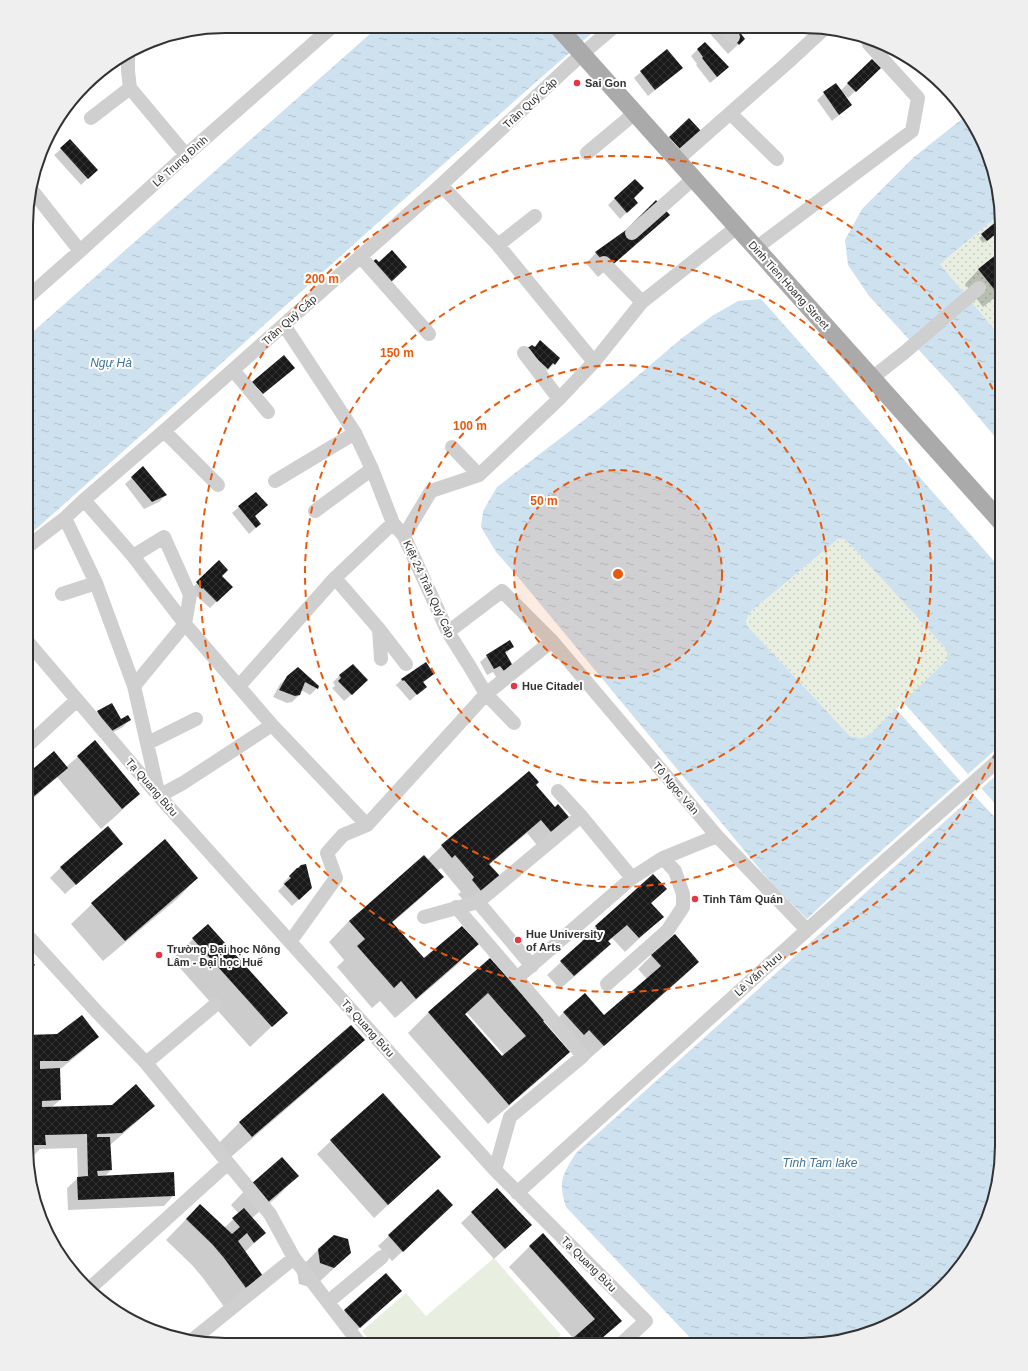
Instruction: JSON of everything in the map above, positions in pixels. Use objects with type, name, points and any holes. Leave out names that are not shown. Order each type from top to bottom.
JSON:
[{"type":"main road","name":"Dinh Tien Hoang Street","points":[[563,33],[995,515]]},
{"type":"street","name":"Lê Trung Đình","points":[[33,293],[325,33]]},
{"type":"street","points":[[579,51],[605,33]]},
{"type":"street","points":[[677,160],[786,64],[818,33]]},
{"type":"street","points":[[756,248],[912,131],[918,98],[871,46]]},
{"type":"street","name":"Trần Quý Cáp","points":[[33,542],[65,518],[441,185],[579,51]]},
{"type":"street","points":[[128,60],[130,88],[186,155]]},
{"type":"street","points":[[91,118],[130,88]]},
{"type":"street","points":[[587,154],[635,113]]},
{"type":"street","points":[[735,118],[777,159]]},
{"type":"street","points":[[632,233],[693,179]]},
{"type":"street","points":[[441,185],[498,245],[594,362]]},
{"type":"street","points":[[36,195],[80,251]]},
{"type":"street","points":[[498,245],[536,216]]},
{"type":"street","points":[[404,536],[431,491],[479,475],[559,399],[594,362],[642,302],[737,227]]},
{"type":"street","points":[[360,256],[429,334]]},
{"type":"street","points":[[604,263],[642,302]]},
{"type":"street","points":[[872,378],[975,292]]},
{"type":"street","name":"Kiệt 24 Trần Quý Cáp","points":[[284,325],[355,433],[372,469],[393,523],[404,536],[448,632],[486,694],[514,723]]},
{"type":"street","points":[[524,353],[559,399]]},
{"type":"street","points":[[233,370],[268,412]]},
{"type":"street","points":[[164,431],[218,485]]},
{"type":"street","points":[[275,481],[355,433]]},
{"type":"street","points":[[452,447],[479,475]]},
{"type":"street","points":[[315,511],[372,469]]},
{"type":"street","points":[[84,500],[133,556],[185,624],[272,725],[367,826]]},
{"type":"street","points":[[65,518],[96,583],[134,686],[160,796],[183,783],[272,725]]},
{"type":"street","points":[[239,686],[335,578],[393,523]]},
{"type":"street","points":[[133,556],[164,537],[190,595],[185,624],[134,686]]},
{"type":"street","points":[[335,578],[379,629],[406,664]]},
{"type":"street","points":[[62,594],[96,583]]},
{"type":"street","name":"Tô Ngọc Vân","points":[[448,632],[502,591],[552,641],[717,836],[807,930]]},
{"type":"street","points":[[379,629],[381,660]]},
{"type":"street","points":[[290,942],[336,878],[327,853],[343,835],[367,826],[486,694],[552,641]]},
{"type":"street","name":"Tạ Quang Bửu","points":[[33,648],[160,796],[495,1170],[646,1321],[628,1338]]},
{"type":"street","points":[[33,740],[77,700]]},
{"type":"street","points":[[148,743],[196,719]]},
{"type":"street","name":"Lê Văn Hưu","points":[[517,1193],[807,930],[995,763]]},
{"type":"street","points":[[558,791],[581,816],[632,878]]},
{"type":"street","points":[[424,917],[478,902],[581,816]]},
{"type":"street","points":[[517,978],[632,878],[663,858],[717,836]]},
{"type":"street","points":[[607,984],[667,931],[683,907],[682,894],[675,871],[663,858]]},
{"type":"street","points":[[478,902],[532,966]]},
{"type":"street","points":[[456,907],[583,1056],[510,1117],[495,1170]]},
{"type":"street","points":[[33,942],[146,1063],[270,1214],[294,1258],[355,1338]]},
{"type":"street","points":[[146,1063],[215,1005]]},
{"type":"street","points":[[93,1285],[228,1163]]},
{"type":"street","points":[[328,1302],[382,1257]]},
{"type":"street","points":[[198,1336],[294,1258]]},
{"type":"shaded area","points":[[995,218],[995,330],[940,264]]},
{"type":"shaded area","points":[[842,538],[848,542],[947,650],[947,661],[870,734],[862,738],[850,736],[748,627],[746,621],[749,613],[838,539]]},
{"type":"shaded area","points":[[494,1258],[561,1335],[557,1338],[368,1338],[362,1331],[406,1293],[426,1316]]},
{"type":"water","name":"Ngự Hà","points":[[371,33],[592,33],[33,532],[33,332]]},
{"type":"water","points":[[963,118],[975,140],[985,164],[991,188],[995,218],[940,264],[995,330],[995,437],[952,386],[869,296],[848,265],[845,240],[862,209],[914,157]]},
{"type":"water","points":[[761,299],[995,562],[995,750],[847,881],[807,919],[773,885],[496,552],[481,527],[483,511],[497,487],[601,407],[682,338],[712,316],[738,301]],"holes":[[[842,538],[848,542],[947,650],[947,660],[870,734],[862,738],[850,736],[748,627],[746,621],[749,613],[838,539]]]},
{"type":"water","name":"Tinh Tam lake","points":[[995,776],[995,1158],[985,1207],[975,1231],[963,1252],[939,1282],[909,1306],[888,1318],[864,1328],[840,1334],[815,1338],[690,1338],[566,1207],[562,1190],[563,1178],[567,1167],[576,1153]]},
{"type":"pier","points":[[903,702],[969,775],[961,782],[896,709]]},
{"type":"pier","points":[[980,787],[995,803],[995,818],[972,793]]},
{"type":"building","points":[[729,33],[740,33],[745,39],[739,45]]},
{"type":"building","points":[[705,42],[729,67],[717,77],[697,49]]},
{"type":"building","points":[[667,49],[683,68],[655,90],[640,71]]},
{"type":"building","points":[[872,59],[881,68],[856,92],[847,83]]},
{"type":"building","points":[[836,83],[852,105],[839,115],[823,92]]},
{"type":"building","points":[[689,118],[701,131],[680,149],[669,137]]},
{"type":"building","points":[[70,139],[98,170],[88,179],[60,148]]},
{"type":"building","points":[[635,179],[644,188],[634,198],[638,203],[627,213],[614,198]]},
{"type":"building","points":[[656,200],[670,215],[609,268],[595,252],[626,230]]},
{"type":"building","points":[[995,223],[995,235],[987,241],[981,234]]},
{"type":"building","points":[[392,250],[407,267],[390,283],[372,262],[376,259],[379,262]]},
{"type":"building","points":[[995,256],[995,290],[978,269]]},
{"type":"building","points":[[540,340],[560,358],[555,365],[553,363],[548,369],[526,349],[532,345],[535,347]]},
{"type":"building","points":[[284,355],[295,368],[263,394],[252,382]]},
{"type":"building","points":[[143,466],[167,495],[152,502],[131,477]]},
{"type":"building","points":[[256,492],[268,505],[255,516],[261,524],[256,528],[238,506]]},
{"type":"building","points":[[219,560],[228,570],[222,576],[233,587],[217,602],[196,582]]},
{"type":"building","points":[[510,640],[514,647],[505,652],[513,666],[504,671],[500,666],[494,669],[486,655]]},
{"type":"building","points":[[426,662],[434,674],[423,682],[427,687],[417,695],[404,680],[403,681],[401,679]]},
{"type":"building","points":[[353,664],[368,680],[352,695],[338,681],[341,678],[339,675]]},
{"type":"building","points":[[298,667],[319,686],[318,689],[305,682],[300,695],[295,696],[279,690],[287,676]]},
{"type":"building","points":[[112,703],[121,719],[128,715],[131,720],[110,732],[97,711]]},
{"type":"building","points":[[95,740],[140,794],[122,809],[77,756]]},
{"type":"building","points":[[54,751],[68,768],[33,797],[33,769]]},
{"type":"building","points":[[529,771],[539,782],[536,785],[555,807],[558,804],[569,817],[551,832],[541,820],[489,864],[500,876],[482,892],[472,880],[474,877],[455,855],[452,858],[441,845]]},
{"type":"building","points":[[108,826],[123,844],[76,885],[60,867]]},
{"type":"building","points":[[165,839],[198,878],[125,941],[91,903]]},
{"type":"building","points":[[424,855],[444,877],[392,922],[424,958],[462,926],[479,944],[416,999],[401,981],[394,988],[357,946],[365,939],[349,921]]},
{"type":"building","points":[[306,864],[312,888],[299,900],[284,884],[291,878],[289,876],[297,868]]},
{"type":"building","points":[[653,874],[667,889],[651,903],[664,917],[639,938],[627,925],[608,941],[611,944],[574,976],[560,961],[597,928],[595,926]]},
{"type":"building","points":[[208,924],[288,1013],[272,1027],[192,938]]},
{"type":"building","points":[[675,934],[699,962],[604,1046],[589,1030],[584,1035],[563,1012],[585,993],[604,1015],[661,966],[651,955]]},
{"type":"building","points":[[490,958],[545,1020],[543,1021],[570,1052],[509,1105],[428,1012]],"holes":[[[488,993],[526,1036],[502,1056],[465,1014]]]},
{"type":"building","points":[[82,1015],[99,1037],[68,1061],[40,1061],[40,1069],[60,1068],[61,1100],[42,1101],[42,1107],[112,1105],[136,1084],[155,1106],[122,1133],[97,1134],[97,1137],[110,1137],[112,1170],[97,1171],[98,1176],[174,1172],[175,1196],[78,1200],[77,1177],[88,1176],[87,1134],[45,1135],[46,1145],[33,1145],[33,1035],[57,1034]]},
{"type":"building","points":[[351,1025],[365,1040],[252,1137],[239,1122]]},
{"type":"building","points":[[383,1093],[441,1157],[388,1205],[330,1140]]},
{"type":"building","points":[[282,1157],[299,1176],[267,1203],[251,1184]]},
{"type":"building","points":[[497,1188],[532,1225],[505,1249],[471,1212]]},
{"type":"building","points":[[438,1189],[453,1205],[403,1252],[388,1235]]},
{"type":"building","points":[[200,1204],[232,1234],[240,1227],[232,1218],[244,1208],[266,1233],[254,1243],[247,1233],[238,1241],[263,1276],[246,1288],[212,1244],[186,1219]]},
{"type":"building","points":[[543,1233],[622,1321],[602,1338],[573,1338],[595,1319],[529,1246]]},
{"type":"building","points":[[334,1235],[348,1239],[351,1253],[334,1268],[320,1263],[318,1249]]},
{"type":"building","points":[[386,1273],[402,1291],[360,1328],[344,1310]]},
{"type":"place","name":"Sai Gon","points":[[577,83]]},
{"type":"place","name":"Hue Citadel","points":[[514,686]]},
{"type":"place","name":"Tinh Tâm Quán","points":[[695,899]]},
{"type":"place","name":"Hue University of Arts","points":[[518,940]]},
{"type":"place","name":"Trường Đại học Nông Lâm - Đại học Huế","points":[[159,955]]}]
